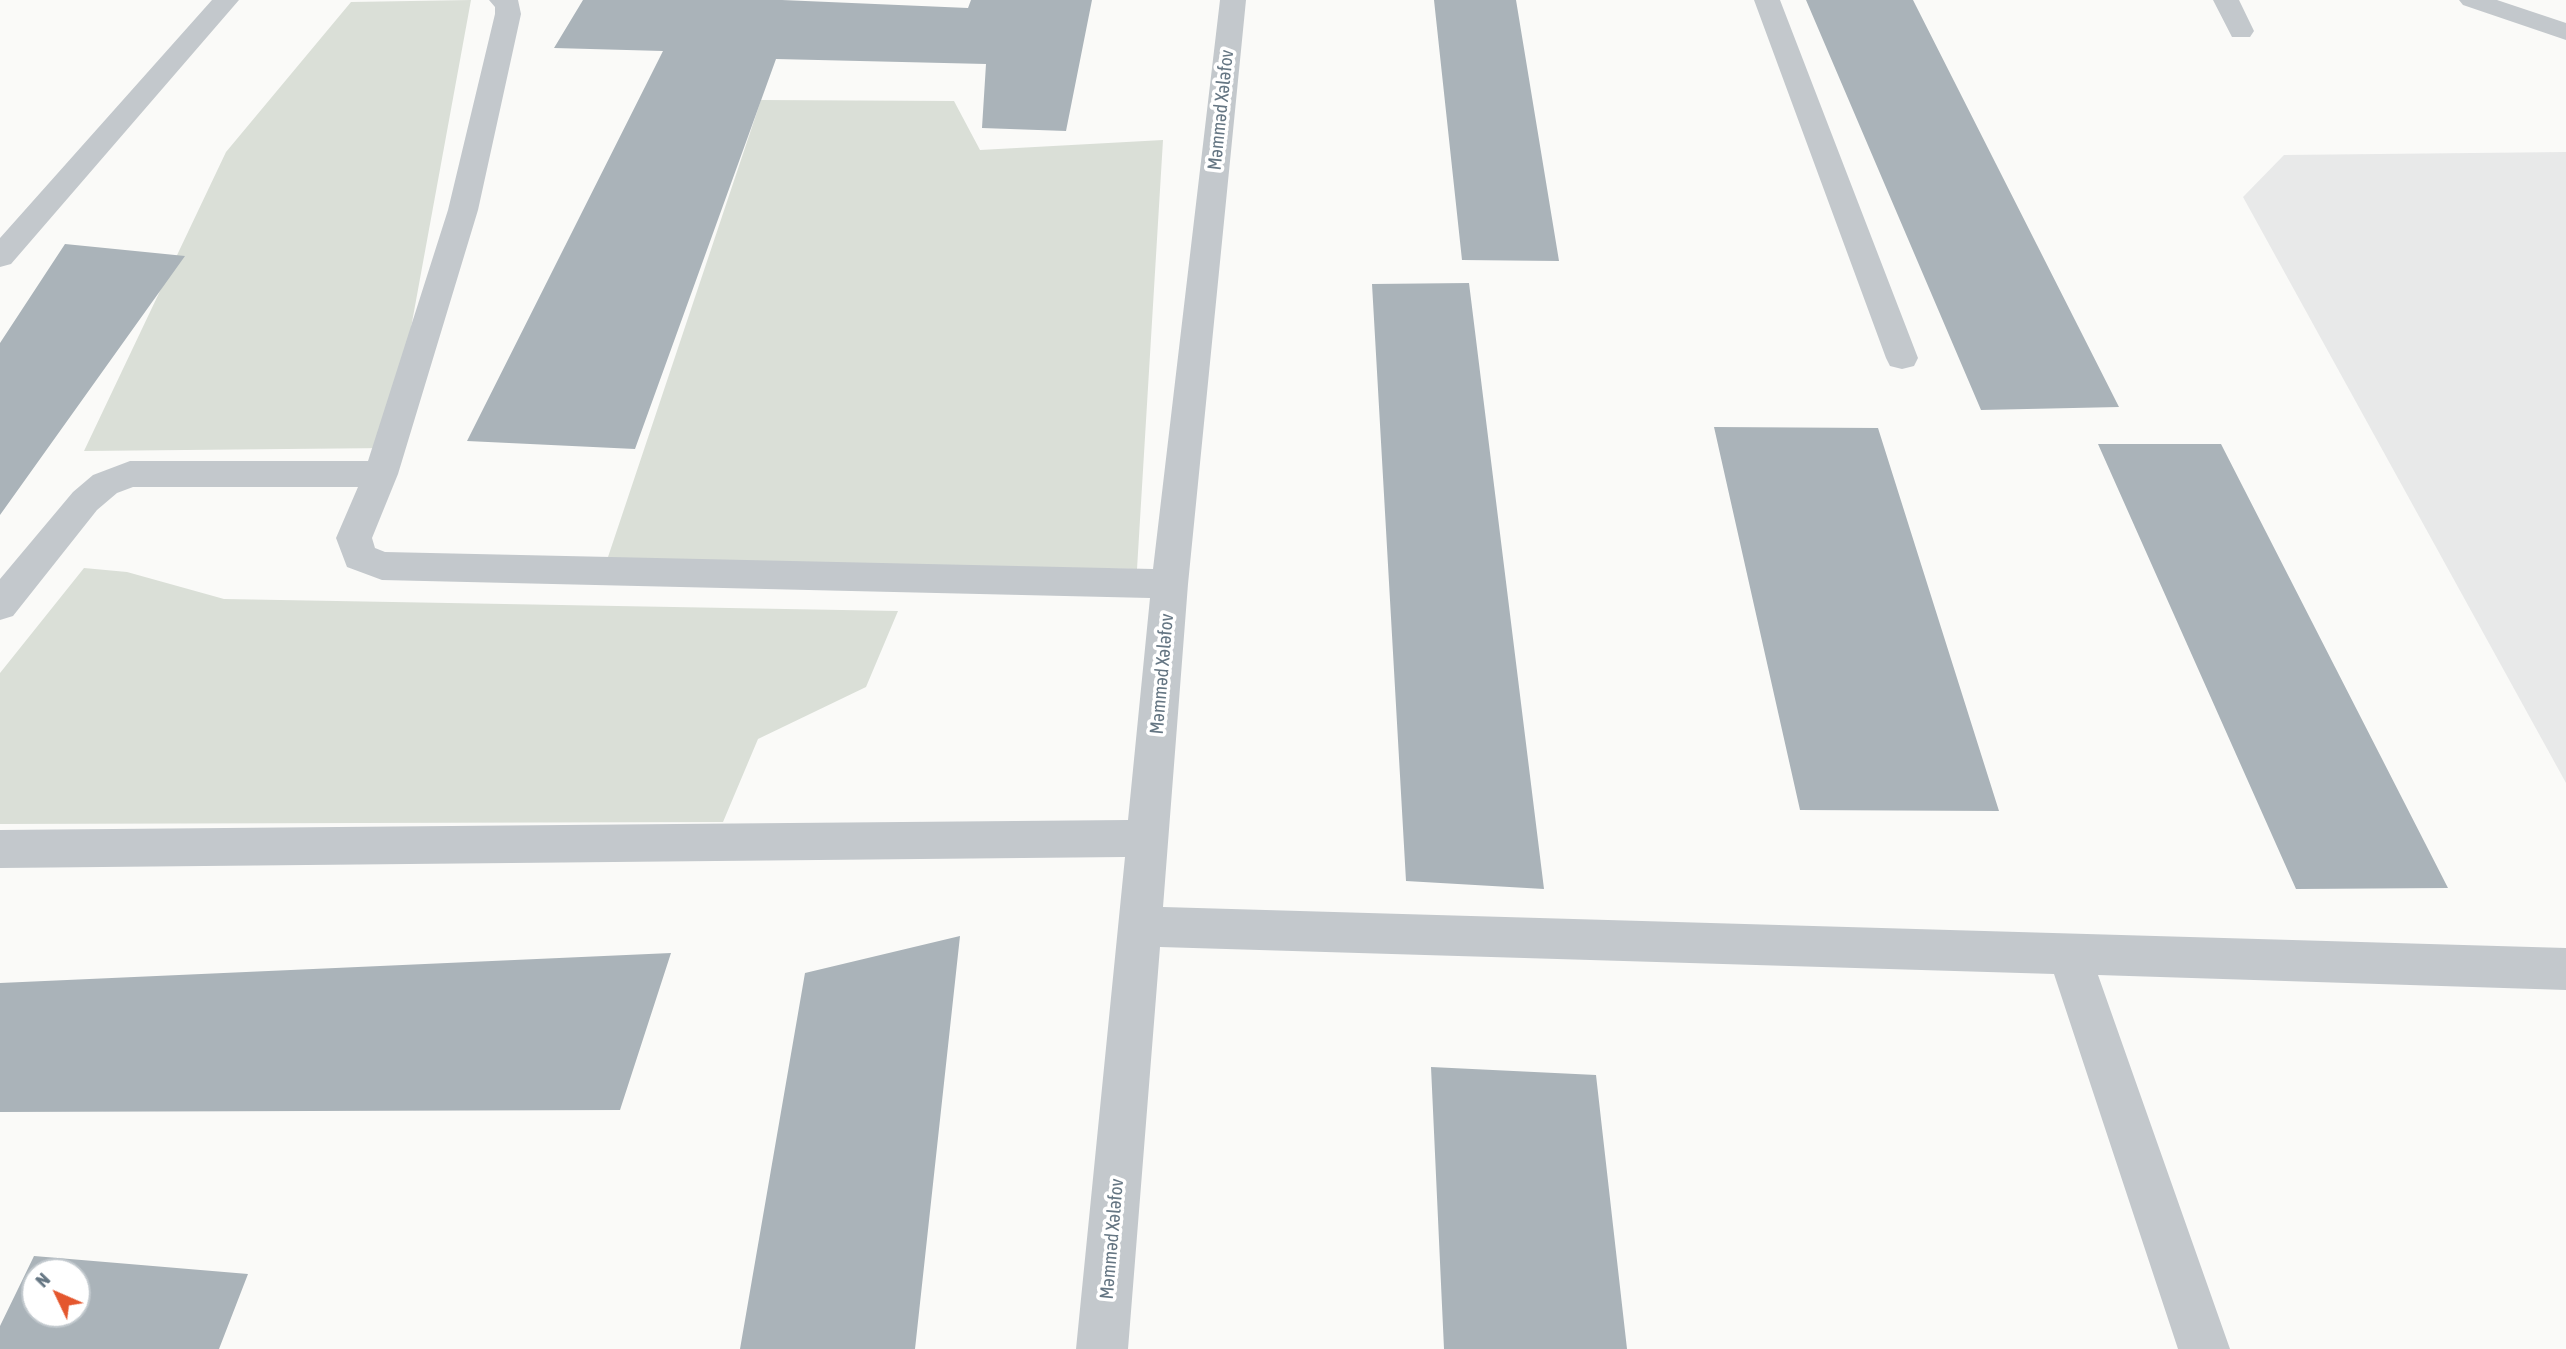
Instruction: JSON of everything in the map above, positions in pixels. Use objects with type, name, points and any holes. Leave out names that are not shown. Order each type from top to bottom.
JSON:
[{"type":"street","points":[[0,257],[226,0]]},
{"type":"street","points":[[502,0],[508,4],[508,13],[463,210],[381,474],[355,538],[360,557],[382,566],[1170,584]]},
{"type":"street","name":"Məmməd Xələfov","points":[[1102,1349],[1170,584],[1233,0]]},
{"type":"street","points":[[1767,0],[1902,358]]},
{"type":"street","points":[[2226,0],[2241,31]]},
{"type":"street","points":[[2472,0],[2566,32]]},
{"type":"street","points":[[0,605],[85,501],[105,484],[130,474],[381,474]]},
{"type":"street","points":[[0,849],[1148,838]]},
{"type":"street","points":[[1139,926],[2566,969]]},
{"type":"street","points":[[2069,955],[2204,1349]]},
{"type":"shaded area","points":[[471,0],[389,448],[84,451],[226,152],[351,2]]},
{"type":"shaded area","points":[[761,100],[954,101],[980,150],[1163,140],[1137,569],[607,560]]},
{"type":"shaded area","points":[[2566,152],[2566,783],[2243,197],[2284,155]]},
{"type":"shaded area","points":[[84,568],[127,572],[224,599],[898,611],[866,687],[758,739],[723,822],[0,824],[0,673]]},
{"type":"building","points":[[583,0],[782,0],[968,8],[971,0],[1092,0],[1066,131],[982,128],[986,64],[776,59],[635,449],[467,441],[663,51],[554,48]]},
{"type":"building","points":[[1434,0],[1516,0],[1559,261],[1462,260]]},
{"type":"building","points":[[1806,0],[1913,0],[2119,407],[1981,410]]},
{"type":"building","points":[[65,244],[185,256],[0,515],[0,343]]},
{"type":"building","points":[[1469,283],[1544,889],[1406,881],[1372,284]]},
{"type":"building","points":[[1714,427],[1878,428],[1999,811],[1800,810]]},
{"type":"building","points":[[2098,444],[2221,444],[2448,888],[2296,889]]},
{"type":"building","points":[[960,936],[915,1349],[740,1349],[805,973]]},
{"type":"building","points":[[671,953],[620,1110],[0,1112],[0,983]]},
{"type":"building","points":[[1431,1067],[1596,1075],[1627,1349],[1444,1349]]},
{"type":"building","points":[[91,1261],[248,1274],[219,1349],[0,1349],[0,1326],[21,1283],[21,1328],[91,1328]]}]
